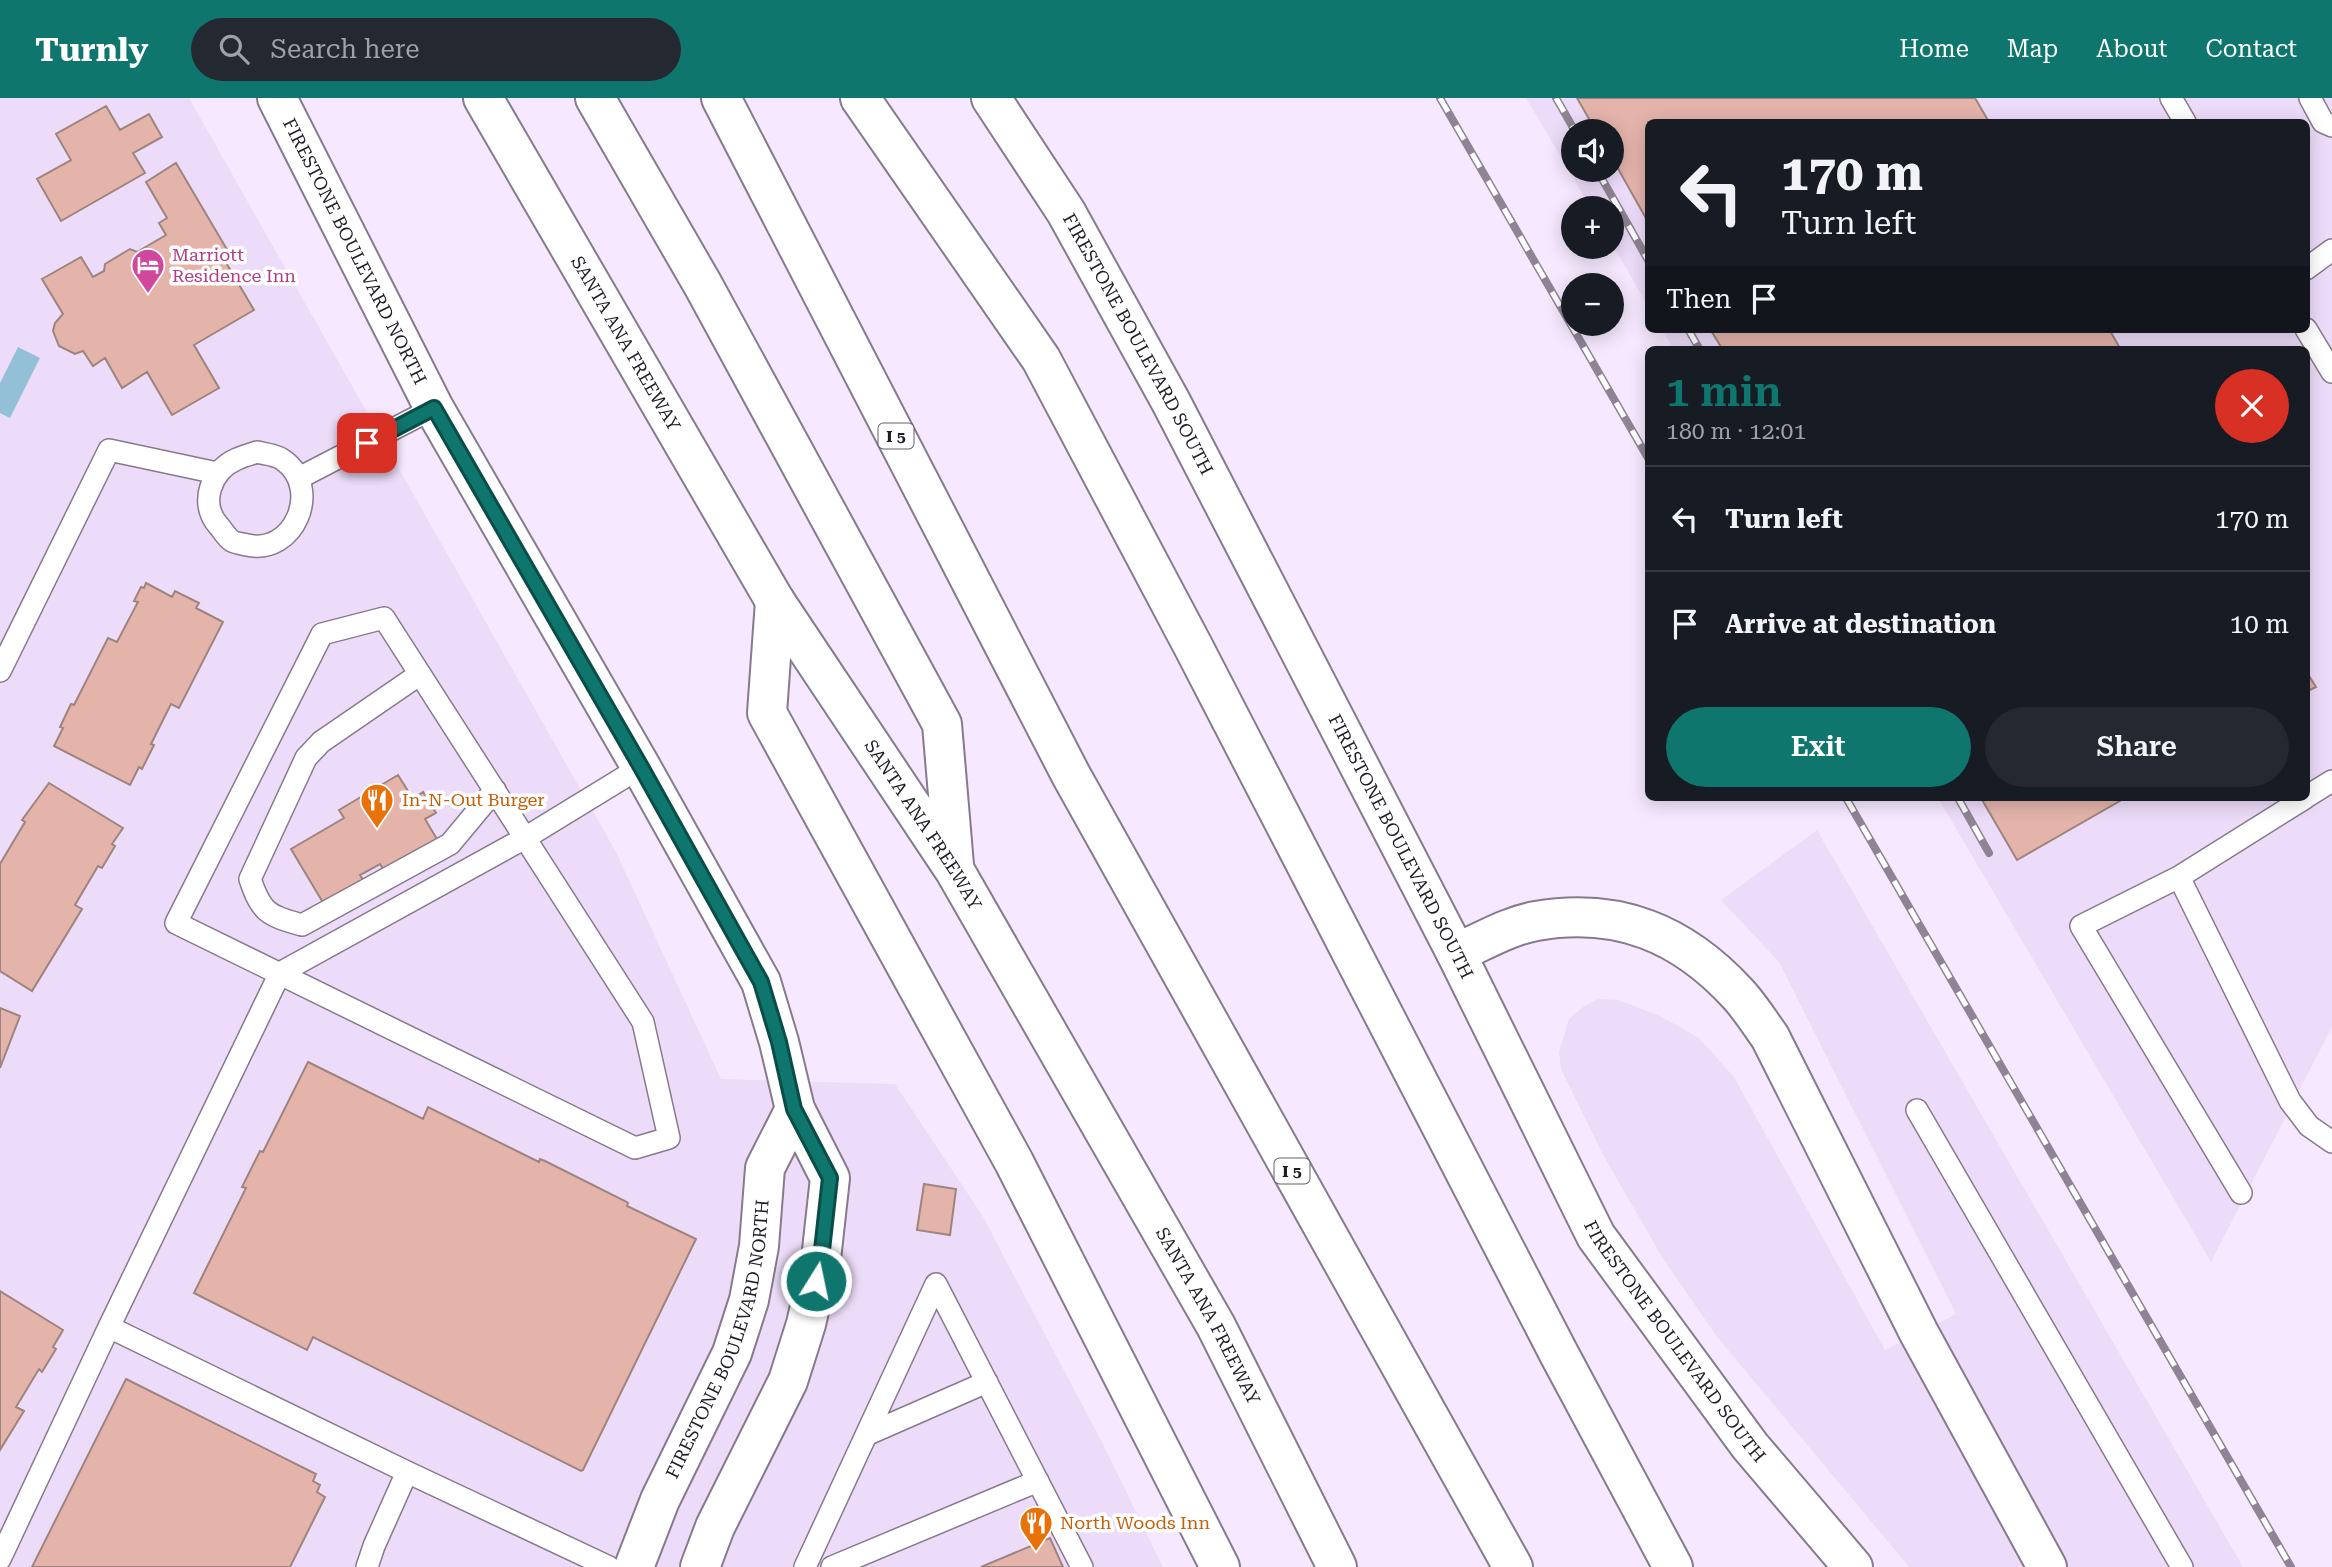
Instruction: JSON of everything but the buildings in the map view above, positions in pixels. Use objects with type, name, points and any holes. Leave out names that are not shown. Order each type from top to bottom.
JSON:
[{"type":"main road","name":"FIRESTONE BOULEVARD NORTH","points":[[277,98],[434,408],[641,767],[761,982],[779,1042],[794,1109],[830,1178],[821,1259],[806,1324],[788,1381],[715,1527],[700,1567]]},
{"type":"main road","name":"SANTA ANA FREEWAY","points":[[483,98],[775,601],[955,871],[1216,1326],[1337,1567]]},
{"type":"main road","points":[[595,98],[716,309],[942,724],[955,871]]},
{"type":"main road","name":"I 5","points":[[722,98],[1071,775],[1513,1567]]},
{"type":"main road","points":[[860,98],[1041,359],[1201,660],[1558,1352],[1673,1567]]},
{"type":"main road","name":"FIRESTONE BOULEVARD SOUTH","points":[[991,98],[1066,212],[1171,401],[1456,953],[1596,1236],[1750,1446],[1853,1567]]},
{"type":"main road","points":[[775,601],[767,713],[1014,1162],[1220,1567]]},
{"type":"main road","points":[[1456,953],[1507,930],[1535,922],[1584,917],[1636,924],[1693,952],[1738,994],[1770,1037],[1919,1333],[2047,1567]]},
{"type":"main road","name":"FIRESTONE BOULEVARD NORTH","points":[[635,1567],[660,1500],[732,1353],[749,1300],[760,1246],[765,1168],[794,1109]]},
{"type":"lane","points":[[2171,98],[2183,119]]},
{"type":"lane","points":[[2310,98],[2323,122],[2332,126]]},
{"type":"lane","points":[[2310,265],[2332,250]]},
{"type":"lane","points":[[2308,333],[2332,372]]},
{"type":"lane","points":[[299,478],[434,408]]},
{"type":"lane","points":[[0,671],[109,450],[217,473]]},
{"type":"lane","points":[[257,452],[282,459],[299,478],[303,499],[300,516],[284,538],[260,548],[232,541],[210,515],[207,496],[217,473],[235,459],[257,452]]},
{"type":"lane","points":[[384,618],[495,790],[643,1022],[669,1138],[635,1148],[176,923],[322,634],[384,618]]},
{"type":"lane","points":[[420,674],[321,742],[306,758],[250,879],[258,903],[273,916],[302,925],[450,844],[495,790]]},
{"type":"lane","points":[[0,1559],[280,974],[525,838],[641,767]]},
{"type":"lane","points":[[2310,795],[2332,781]]},
{"type":"lane","points":[[2241,1193],[2081,926],[2179,877],[2301,801]]},
{"type":"lane","points":[[2179,877],[2290,1101],[2309,1126],[2332,1142]]},
{"type":"lane","points":[[1917,1110],[2182,1567]]},
{"type":"lane","points":[[805,1567],[936,1284],[1083,1567]]},
{"type":"lane","points":[[109,1327],[609,1567]]},
{"type":"lane","points":[[866,1435],[987,1382]]},
{"type":"lane","points":[[367,1567],[407,1472]]},
{"type":"lane","points":[[832,1567],[1038,1480]]},
{"type":"shaded area","points":[[0,98],[189,98],[616,852],[721,1079],[895,1084],[982,1215],[1104,1446],[1163,1567],[0,1567]]},
{"type":"shaded area","points":[[1526,98],[2332,98],[2332,1027],[2211,1262],[1940,801],[2310,801],[2310,346],[1672,346],[1664,333],[2310,333],[2310,119],[1645,119],[1645,301],[1621,259],[1624,259],[1624,196],[1584,196],[1576,182],[1624,182],[1624,119],[1561,119],[1561,157]]},
{"type":"shaded area","points":[[1817,830],[2243,1567],[1909,1567],[1717,1337],[1662,1257],[1602,1153],[1561,1069],[1559,1052],[1569,1019],[1598,999],[1619,1000],[1662,1017],[1699,1038],[1734,1077],[1885,1350],[1956,1314],[1779,962],[1721,900]]},
{"type":"water","points":[[18,347],[40,358],[10,418],[0,413],[0,383]]},
{"type":"railway","points":[[1440,98],[1645,453]]},
{"type":"railway","points":[[1556,98],[1568,119]]},
{"type":"railway","points":[[1604,182],[1645,255]]},
{"type":"railway","points":[[1690,333],[1698,346]]},
{"type":"railway","points":[[1848,801],[2291,1567]]},
{"type":"railway","points":[[1960,801],[1989,853]]},
{"type":"place","name":"Marriott Residence Inn","points":[[148,295]]},
{"type":"place","name":"In-N-Out Burger","points":[[377,830]]},
{"type":"place","name":"North Woods Inn","points":[[1036,1553]]},
{"type":"route","points":[[367,443],[434,408],[641,767],[761,982],[779,1042],[794,1109],[830,1178],[816,1281]]}]
